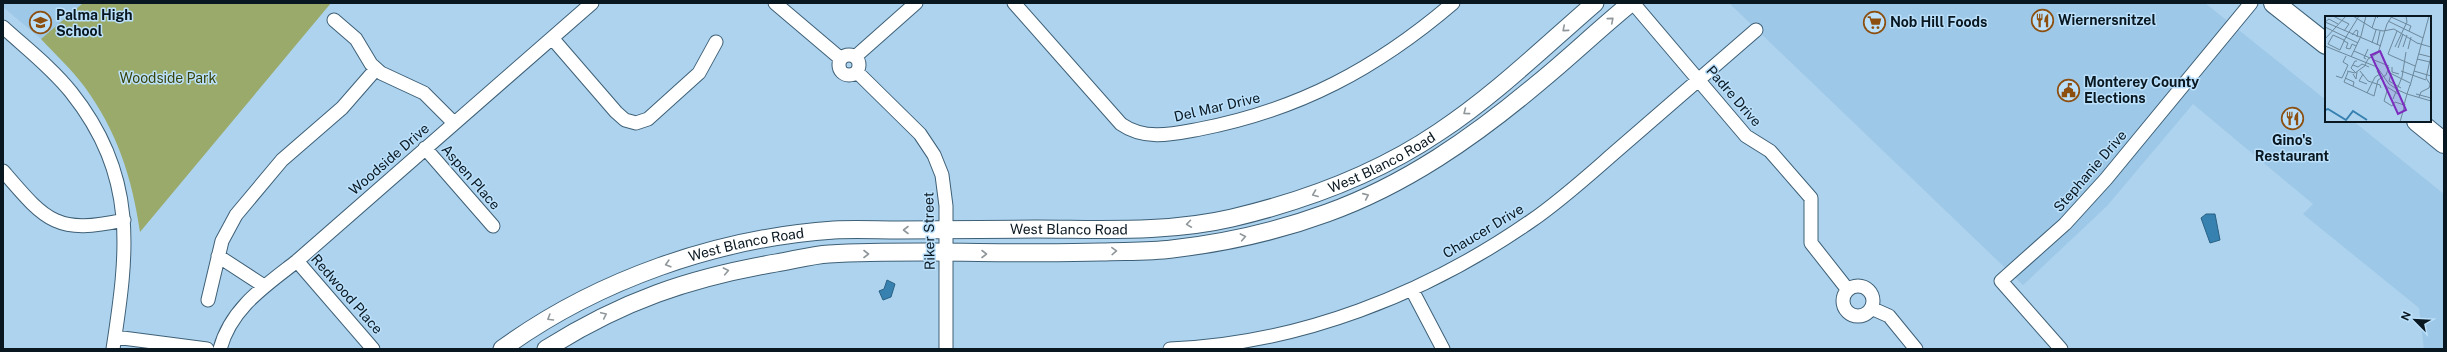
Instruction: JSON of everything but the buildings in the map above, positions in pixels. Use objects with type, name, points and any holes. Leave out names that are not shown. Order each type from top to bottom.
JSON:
[{"type":"highway","points":[[2274,3],[2325,43]]},
{"type":"highway","points":[[2418,122],[2444,143]]},
{"type":"main road","name":"West Blanco Road","points":[[502,349],[573,305],[633,277],[661,266],[756,240],[834,230],[1161,228],[1229,218],[1306,197],[1382,165],[1439,132],[1514,73],[1595,3]]},
{"type":"main road","name":"West Blanco Road","points":[[546,349],[594,320],[631,303],[690,281],[723,272],[827,254],[1052,254],[1170,250],[1248,236],[1327,213],[1388,186],[1430,164],[1462,143],[1540,82],[1632,3]]},
{"type":"street","name":"Woodside Drive","points":[[220,349],[228,325],[237,312],[264,286],[297,261],[592,3]]},
{"type":"street","points":[[775,3],[841,59]]},
{"type":"street","points":[[855,57],[916,3]]},
{"type":"street","name":"Del Mar Drive","points":[[1014,3],[1121,124],[1137,133],[1150,135],[1216,126],[1303,99],[1380,59],[1453,3]]},
{"type":"street","name":"Padre Drive","points":[[1632,3],[1746,136],[1770,151],[1811,198],[1811,243],[1848,290]]},
{"type":"street","name":"Stephanie Drive","points":[[2061,349],[2001,281],[2065,224],[2106,179],[2251,3]]},
{"type":"street","points":[[334,20],[356,39],[376,69],[389,78],[424,93],[454,123]]},
{"type":"street","points":[[3,27],[57,76],[85,111],[99,133],[109,156],[124,220],[124,281],[114,343],[207,349]]},
{"type":"street","name":"Chaucer Drive","points":[[1170,349],[1256,338],[1311,328],[1412,290],[1483,252],[1531,221],[1565,195],[1756,30]]},
{"type":"street","points":[[552,38],[616,112],[626,120],[636,123],[648,119],[699,73],[716,42]]},
{"type":"street","points":[[847,55],[855,57],[860,64],[856,72],[849,76],[843,74],[839,65],[841,59],[847,55]]},
{"type":"street","points":[[208,300],[218,256],[229,225],[282,160],[342,108],[376,69]]},
{"type":"street","name":"Riker Street","points":[[856,72],[920,134],[934,155],[942,174],[945,190],[946,349]]},
{"type":"street","name":"Aspen Place","points":[[425,148],[493,226]]},
{"type":"street","points":[[3,171],[42,214],[63,225],[88,227],[124,220]]},
{"type":"street","points":[[218,256],[264,286]]},
{"type":"street","name":"Redwood Place","points":[[297,261],[373,349]]},
{"type":"street","points":[[1858,286],[1867,289],[1873,298],[1871,308],[1864,315],[1850,314],[1843,302],[1848,290],[1858,286]]},
{"type":"street","points":[[1412,290],[1443,349]]},
{"type":"street","points":[[1871,308],[1889,316],[1916,349]]},
{"type":"shaded area","name":"Palma High School","points":[[3,3],[83,3],[41,39],[3,7]]},
{"type":"shaded area","points":[[1729,3],[2205,3],[2325,99],[2325,122],[2354,122],[2444,194],[2444,349],[2424,349],[2419,308],[2303,214],[2313,204],[2193,104],[2107,206],[2023,285]]},
{"type":"shaded area","points":[[2206,214],[2215,214],[2220,240],[2210,243],[2201,218]]},
{"type":"shaded area","points":[[887,280],[895,284],[891,297],[883,300],[879,291],[884,289]]},
{"type":"green space","name":"Woodside Park","points":[[83,3],[331,3],[140,232],[133,192],[121,155],[106,120],[84,86],[41,39]]},
{"type":"place","name":"Wiernersnitzel","points":[[2042,20]]},
{"type":"place","name":"Nob Hill Foods","points":[[1874,22]]},
{"type":"place","name":"Palma High School","points":[[41,23]]},
{"type":"place","name":"Monterey County Elections","points":[[2069,90]]},
{"type":"place","name":"Gino's Restaurant","points":[[2292,118]]}]
